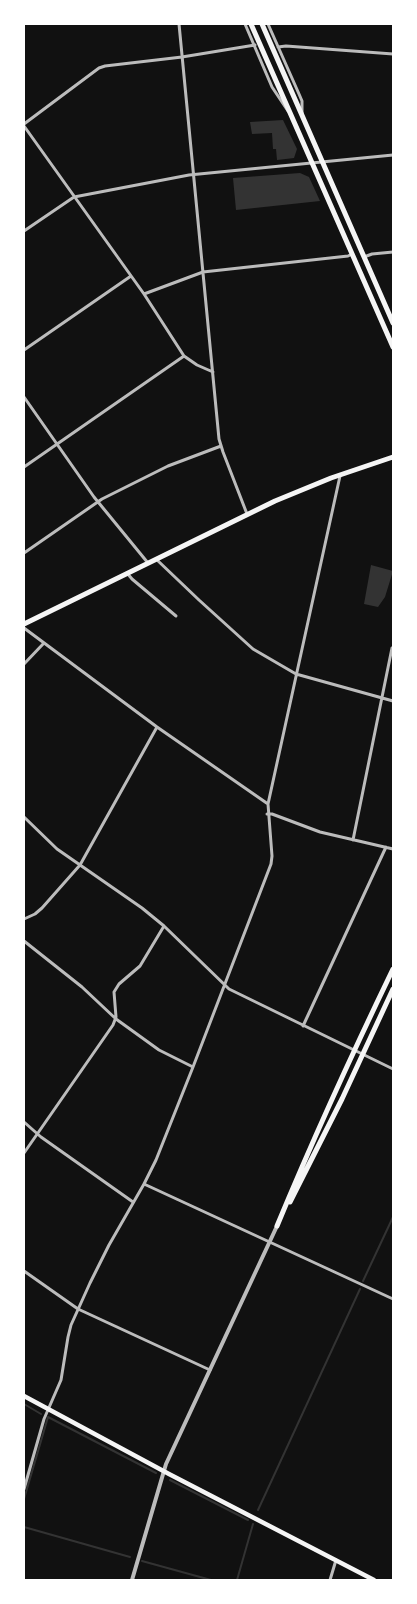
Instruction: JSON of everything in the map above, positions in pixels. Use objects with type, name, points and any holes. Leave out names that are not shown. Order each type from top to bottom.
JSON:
[{"type":"main road","points":[[251,24],[393,347]]},
{"type":"main road","points":[[262,24],[393,323]]},
{"type":"main road","points":[[24,624],[247,514],[291,494],[393,458]]},
{"type":"main road","points":[[277,1226],[305,1159],[354,1050],[393,969]]},
{"type":"main road","points":[[277,1226],[311,1164],[393,990]]},
{"type":"main road","points":[[24,1396],[47,1410],[163,1471],[374,1580]]},
{"type":"street","points":[[179,24],[221,446],[247,514]]},
{"type":"street","points":[[245,24],[276,96],[290,114]]},
{"type":"street","points":[[268,24],[302,101],[302,117]]},
{"type":"street","points":[[213,372],[197,365],[184,356],[144,294],[74,197],[24,124],[99,68],[182,57],[255,45]]},
{"type":"street","points":[[278,47],[286,46],[393,54]]},
{"type":"street","points":[[24,232],[74,197],[194,174],[393,155]]},
{"type":"street","points":[[364,258],[372,254],[393,252]]},
{"type":"street","points":[[144,294],[177,283],[203,272],[348,256],[352,254]]},
{"type":"street","points":[[24,350],[130,276]]},
{"type":"street","points":[[24,467],[184,356]]},
{"type":"street","points":[[24,397],[97,501],[148,563]]},
{"type":"street","points":[[24,553],[97,501],[168,466],[221,446]]},
{"type":"street","points":[[24,1489],[47,1410],[61,1380],[68,1337],[78,1309],[103,1258],[144,1184],[166,1135],[271,864],[272,856],[268,804],[340,476]]},
{"type":"street","points":[[156,559],[253,649],[296,674],[393,701]]},
{"type":"street","points":[[127,573],[132,579],[176,616]]},
{"type":"street","points":[[24,628],[157,727],[268,804]]},
{"type":"street","points":[[24,664],[44,643]]},
{"type":"street","points":[[353,840],[392,648]]},
{"type":"street","points":[[24,919],[42,908],[80,865],[157,727]]},
{"type":"street","points":[[268,814],[272,814],[320,832],[393,849]]},
{"type":"street","points":[[24,817],[57,849],[142,908],[164,926],[225,985],[303,1026],[393,1069]]},
{"type":"street","points":[[303,1026],[386,847]]},
{"type":"street","points":[[24,1153],[116,1019],[114,994],[116,988],[140,966],[164,926]]},
{"type":"street","points":[[24,941],[82,987],[116,1019],[160,1050],[193,1067]]},
{"type":"street","points":[[24,1122],[37,1134],[133,1202]]},
{"type":"street","points":[[144,1184],[393,1299]]},
{"type":"street","points":[[132,1580],[163,1471],[277,1226]]},
{"type":"street","points":[[24,1271],[78,1309],[210,1370]]},
{"type":"street","points":[[330,1580],[336,1560]]},
{"type":"shaded area","points":[[283,120],[297,149],[294,158],[277,160],[276,149],[273,149],[272,133],[252,134],[250,122]]},
{"type":"shaded area","points":[[300,173],[309,177],[320,201],[236,210],[233,178]]},
{"type":"shaded area","points":[[371,565],[393,571],[385,597],[378,607],[364,604]]},
{"type":"waterway","points":[[363,1281],[393,1217]]},
{"type":"waterway","points":[[258,1510],[360,1289]]},
{"type":"waterway","points":[[24,1404],[41,1414]]},
{"type":"waterway","points":[[24,1499],[48,1417],[156,1473]]},
{"type":"waterway","points":[[170,1480],[248,1520]]},
{"type":"waterway","points":[[237,1580],[253,1524]]},
{"type":"waterway","points":[[24,1527],[130,1557]]},
{"type":"waterway","points":[[142,1561],[211,1580]]}]
